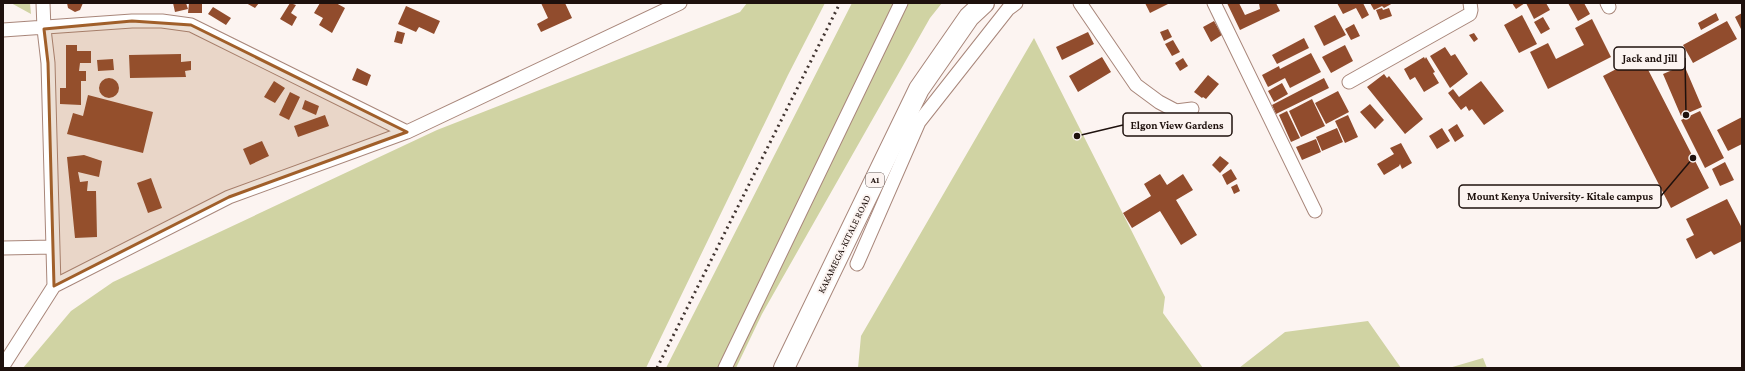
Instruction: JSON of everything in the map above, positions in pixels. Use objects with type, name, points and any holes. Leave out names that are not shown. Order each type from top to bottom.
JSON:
[{"type":"highway","name":"KAKAMEGA-KITALE ROAD","points":[[784,368],[919,89],[969,17],[984,3]]},
{"type":"street","points":[[43,3],[48,62],[54,286]]},
{"type":"street","points":[[658,3],[675,6]]},
{"type":"street","points":[[725,368],[901,3]]},
{"type":"street","points":[[857,264],[919,122],[1008,9],[1016,3]]},
{"type":"street","points":[[1080,3],[1136,85],[1159,102],[1176,111],[1192,109]]},
{"type":"street","points":[[1214,3],[1315,211]]},
{"type":"street","points":[[1349,82],[1470,14],[1470,3]]},
{"type":"street","points":[[3,366],[54,286],[229,197],[407,132],[675,6]]},
{"type":"street","points":[[3,30],[44,29],[132,21],[162,21],[191,25],[407,132]]},
{"type":"street","points":[[3,248],[53,247]]},
{"type":"highlighted area","points":[[132,21],[191,25],[407,132],[229,197],[54,286],[48,63],[44,29]]},
{"type":"green space","points":[[11,3],[30,3],[31,14]]},
{"type":"green space","points":[[747,3],[825,3],[788,75],[646,368],[23,368],[71,311],[113,282],[437,130],[740,12]]},
{"type":"green space","points":[[852,3],[942,3],[930,18],[762,314],[736,368],[666,368]]},
{"type":"green space","points":[[1034,38],[1165,297],[1163,313],[1203,368],[858,368],[861,336]]},
{"type":"green space","points":[[1368,321],[1401,368],[1239,368],[1285,332]]},
{"type":"green space","points":[[1483,358],[1487,368],[1449,368]]},
{"type":"building","points":[[67,3],[83,3],[80,10],[75,12],[68,8]]},
{"type":"building","points":[[173,3],[186,3],[188,9],[175,12]]},
{"type":"building","points":[[189,3],[202,3],[202,13],[188,13]]},
{"type":"building","points":[[246,3],[259,3],[255,8]]},
{"type":"building","points":[[290,3],[296,5],[291,13],[297,17],[292,26],[280,19]]},
{"type":"building","points":[[320,3],[336,3],[345,8],[332,33],[319,25],[323,18],[314,13]]},
{"type":"building","points":[[541,3],[565,3],[572,18],[541,32],[537,24],[548,18]]},
{"type":"building","points":[[1145,3],[1170,3],[1150,13]]},
{"type":"building","points":[[1227,3],[1239,3],[1245,15],[1260,9],[1259,3],[1276,3],[1280,11],[1240,30]]},
{"type":"building","points":[[1337,3],[1363,3],[1369,15],[1362,19],[1356,8],[1343,14]]},
{"type":"building","points":[[1370,3],[1393,3],[1384,8],[1382,6],[1374,10]]},
{"type":"building","points":[[1512,3],[1525,3],[1516,9]]},
{"type":"building","points":[[1526,3],[1546,3],[1550,10],[1534,19]]},
{"type":"building","points":[[1568,3],[1584,3],[1590,14],[1578,21]]},
{"type":"building","points":[[406,6],[440,21],[434,34],[419,27],[416,32],[398,24]]},
{"type":"building","points":[[213,7],[231,18],[226,25],[208,14]]},
{"type":"building","points":[[1382,8],[1383,10],[1389,8],[1392,16],[1380,20],[1376,10]]},
{"type":"building","points":[[1716,13],[1719,20],[1701,30],[1698,23]]},
{"type":"building","points":[[1742,13],[1742,31],[1735,17]]},
{"type":"building","points":[[1335,15],[1346,35],[1324,46],[1314,26]]},
{"type":"building","points":[[1522,15],[1537,44],[1519,53],[1504,25]]},
{"type":"building","points":[[1543,17],[1550,29],[1541,34],[1534,22]]},
{"type":"building","points":[[1592,19],[1611,57],[1548,89],[1530,52],[1548,43],[1556,59],[1584,45],[1575,28]]},
{"type":"building","points":[[1214,21],[1222,35],[1211,42],[1203,27]]},
{"type":"building","points":[[1727,21],[1737,39],[1693,63],[1683,45]]},
{"type":"building","points":[[1354,24],[1360,36],[1351,40],[1345,29]]},
{"type":"building","points":[[1168,29],[1172,37],[1164,41],[1160,32]]},
{"type":"building","points":[[397,31],[405,33],[402,44],[394,42]]},
{"type":"building","points":[[1088,32],[1094,44],[1062,60],[1056,47]]},
{"type":"building","points":[[1474,33],[1478,39],[1474,42],[1469,35]]},
{"type":"building","points":[[1304,38],[1309,48],[1277,64],[1272,55]]},
{"type":"building","points":[[1173,40],[1180,52],[1172,56],[1165,44]]},
{"type":"building","points":[[66,45],[77,45],[77,51],[91,51],[91,63],[80,63],[79,71],[86,71],[86,81],[81,81],[81,105],[60,104],[60,88],[66,88]]},
{"type":"building","points":[[1345,45],[1353,61],[1331,73],[1322,57]]},
{"type":"building","points":[[1445,47],[1451,56],[1455,54],[1468,74],[1450,88],[1430,56]]},
{"type":"building","points":[[1311,53],[1321,72],[1290,88],[1285,78],[1268,87],[1262,75],[1279,66],[1280,69]]},
{"type":"building","points":[[181,54],[181,62],[191,61],[191,70],[185,71],[186,77],[130,78],[129,55]]},
{"type":"building","points":[[1641,56],[1709,188],[1671,208],[1603,76]]},
{"type":"building","points":[[1102,57],[1111,72],[1078,92],[1069,76]]},
{"type":"building","points":[[1424,57],[1425,59],[1426,57],[1435,72],[1433,73],[1439,83],[1424,92],[1415,77],[1410,80],[1404,69]]},
{"type":"building","points":[[1183,58],[1188,66],[1180,71],[1175,63]]},
{"type":"building","points":[[113,59],[114,70],[98,71],[97,60]]},
{"type":"building","points":[[1684,65],[1702,107],[1681,116],[1663,74]]},
{"type":"building","points":[[357,68],[371,75],[367,86],[352,80]]},
{"type":"building","points":[[1384,74],[1387,78],[1389,76],[1423,119],[1405,134],[1367,87]]},
{"type":"building","points":[[1208,75],[1219,84],[1206,99],[1194,92]]},
{"type":"building","points":[[109,78],[116,81],[119,88],[116,95],[109,98],[102,95],[99,88],[102,81]]},
{"type":"building","points":[[1324,78],[1329,88],[1276,114],[1272,105]]},
{"type":"building","points":[[274,81],[285,88],[275,103],[264,97]]},
{"type":"building","points":[[1481,81],[1504,111],[1484,125],[1472,109],[1469,111],[1466,106],[1461,110],[1448,93],[1453,89],[1459,97]]},
{"type":"building","points":[[1282,83],[1288,94],[1274,102],[1268,91]]},
{"type":"building","points":[[1338,91],[1349,112],[1326,124],[1315,103]]},
{"type":"building","points":[[290,92],[300,97],[289,120],[279,115]]},
{"type":"building","points":[[88,95],[153,112],[143,153],[67,134],[73,113],[83,116]]},
{"type":"building","points":[[1312,99],[1325,126],[1301,137],[1289,111]]},
{"type":"building","points":[[305,100],[319,106],[316,115],[302,109]]},
{"type":"building","points":[[1370,104],[1384,120],[1375,129],[1360,112]]},
{"type":"building","points":[[1287,111],[1300,138],[1291,142],[1279,115]]},
{"type":"building","points":[[1700,111],[1724,158],[1705,168],[1681,120]]},
{"type":"building","points":[[325,115],[329,126],[298,137],[294,126]]},
{"type":"building","points":[[1348,115],[1358,137],[1345,143],[1335,121]]},
{"type":"building","points":[[1742,117],[1742,144],[1728,151],[1717,130]]},
{"type":"building","points":[[1457,124],[1464,136],[1455,142],[1448,130]]},
{"type":"building","points":[[1337,128],[1343,142],[1322,151],[1316,137]]},
{"type":"building","points":[[1442,128],[1450,141],[1437,149],[1429,136]]},
{"type":"building","points":[[1316,139],[1321,152],[1302,160],[1296,147]]},
{"type":"building","points":[[262,141],[269,156],[250,165],[243,149]]},
{"type":"building","points":[[1401,143],[1412,163],[1402,169],[1400,164],[1384,175],[1377,164],[1394,154],[1390,148]]},
{"type":"building","points":[[84,155],[102,161],[99,177],[78,172],[80,182],[88,181],[87,191],[96,191],[97,237],[75,238],[67,157]]},
{"type":"building","points":[[1220,156],[1229,163],[1220,173],[1212,165]]},
{"type":"building","points":[[1725,162],[1734,180],[1720,186],[1712,169]]},
{"type":"building","points":[[1231,169],[1237,179],[1227,185],[1222,175]]},
{"type":"building","points":[[1160,174],[1167,185],[1183,174],[1193,190],[1176,200],[1197,235],[1181,245],[1160,211],[1132,228],[1123,213],[1151,196],[1144,184]]},
{"type":"building","points":[[151,178],[162,208],[148,213],[137,183]]},
{"type":"building","points":[[1237,184],[1240,191],[1234,194],[1231,187]]},
{"type":"building","points":[[1727,199],[1742,228],[1742,241],[1714,255],[1711,251],[1696,259],[1686,239],[1694,235],[1686,219]]},
{"type":"railway","points":[[657,368],[840,3]]},
{"type":"place","name":"Jack and Jill","points":[[1686,115]]},
{"type":"place","name":"Elgon View Gardens","points":[[1077,136]]},
{"type":"place","name":"Mount Kenya University- Kitale campus","points":[[1693,158]]}]
